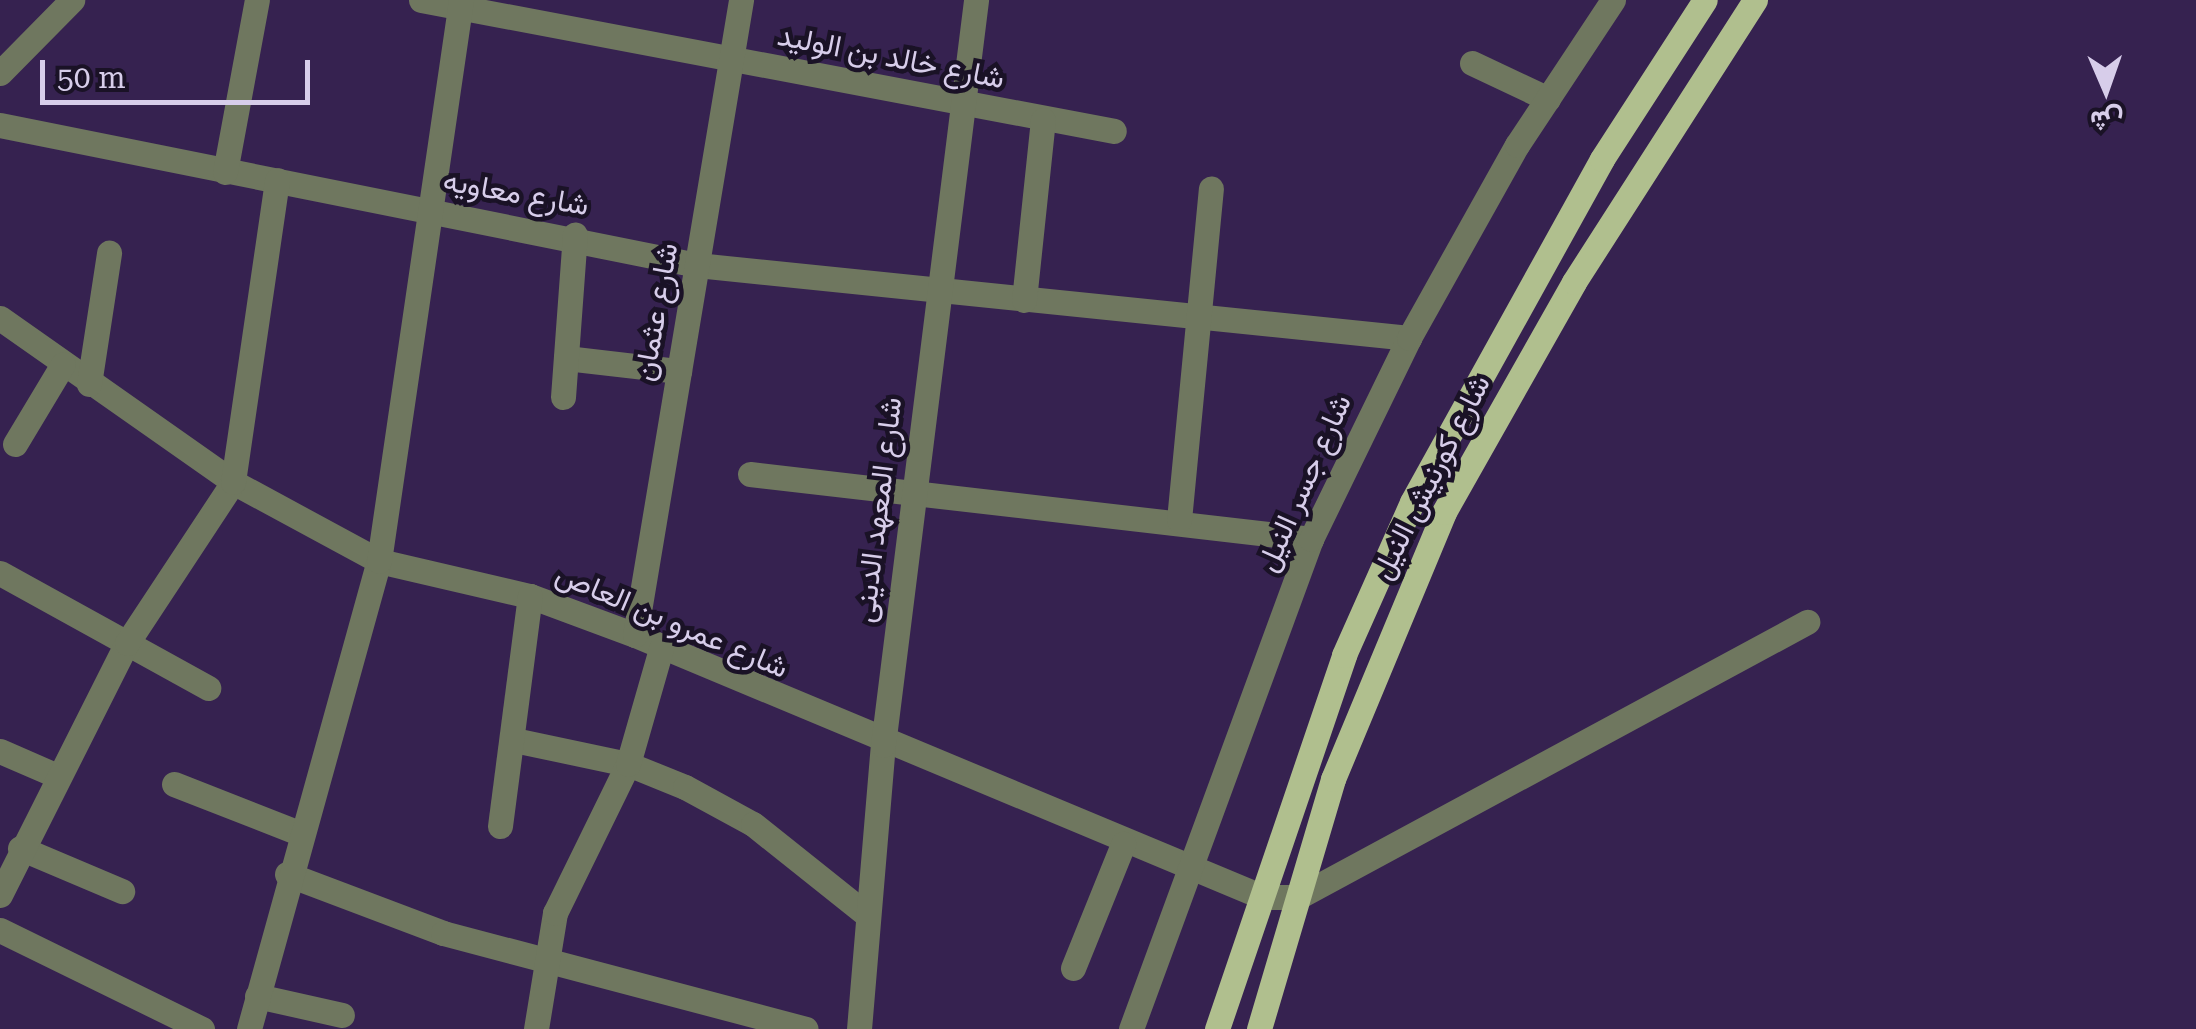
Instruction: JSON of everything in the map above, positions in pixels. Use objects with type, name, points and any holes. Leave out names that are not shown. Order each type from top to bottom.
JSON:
[{"type":"main road","name":"شارع كورنيش النيل","points":[[1217,1029],[1344,654],[1452,420],[1704,0]]},
{"type":"main road","name":"شارع كورنيش النيل","points":[[1259,1029],[1370,678],[1444,512],[1574,282],[1755,0]]},
{"type":"street","points":[[0,73],[72,0]]},
{"type":"street","points":[[226,172],[257,0]]},
{"type":"street","name":"شارع خالد بن الوليد","points":[[420,0],[460,4],[1114,131]]},
{"type":"street","name":"شارع عثمان","points":[[635,634],[741,0]]},
{"type":"street","name":"شارع المعهد الدينى","points":[[859,1029],[882,745],[976,0]]},
{"type":"street","name":"شارع جسر النيل","points":[[1131,1029],[1184,869],[1311,539],[1409,338],[1548,99],[1613,0]]},
{"type":"street","points":[[249,1029],[287,874],[379,560],[460,4]]},
{"type":"street","points":[[1472,64],[1548,99]]},
{"type":"street","points":[[1024,300],[1043,120]]},
{"type":"street","name":"شارع معاويه","points":[[0,125],[431,212],[575,234],[697,265],[939,294],[1409,338]]},
{"type":"street","points":[[1,888],[53,774],[127,643],[233,482],[278,180]]},
{"type":"street","points":[[1179,520],[1205,318],[1211,190]]},
{"type":"street","points":[[563,397],[575,234]]},
{"type":"street","points":[[88,384],[109,253]]},
{"type":"street","name":"شارع عمرو بن العاص","points":[[0,318],[88,384],[233,482],[379,560],[530,596],[635,634],[661,649],[882,745],[1184,869],[1263,897],[1298,897]]},
{"type":"street","points":[[566,358],[679,371]]},
{"type":"street","points":[[14,444],[62,364]]},
{"type":"street","points":[[750,474],[1179,520],[1311,539]]},
{"type":"street","points":[[0,573],[208,688]]},
{"type":"street","points":[[500,826],[530,596]]},
{"type":"street","points":[[1298,897],[1806,622]]},
{"type":"street","points":[[536,1029],[544,962],[556,912],[628,764],[661,649]]},
{"type":"street","points":[[514,740],[628,764],[754,824],[867,916]]},
{"type":"street","points":[[0,751],[53,774]]},
{"type":"street","points":[[174,784],[299,832]]},
{"type":"street","points":[[1073,968],[1124,844]]},
{"type":"street","points":[[20,848],[122,891]]},
{"type":"street","points":[[287,874],[544,962],[806,1029]]},
{"type":"street","points":[[0,930],[202,1029]]},
{"type":"street","points":[[257,996],[342,1015]]}]
